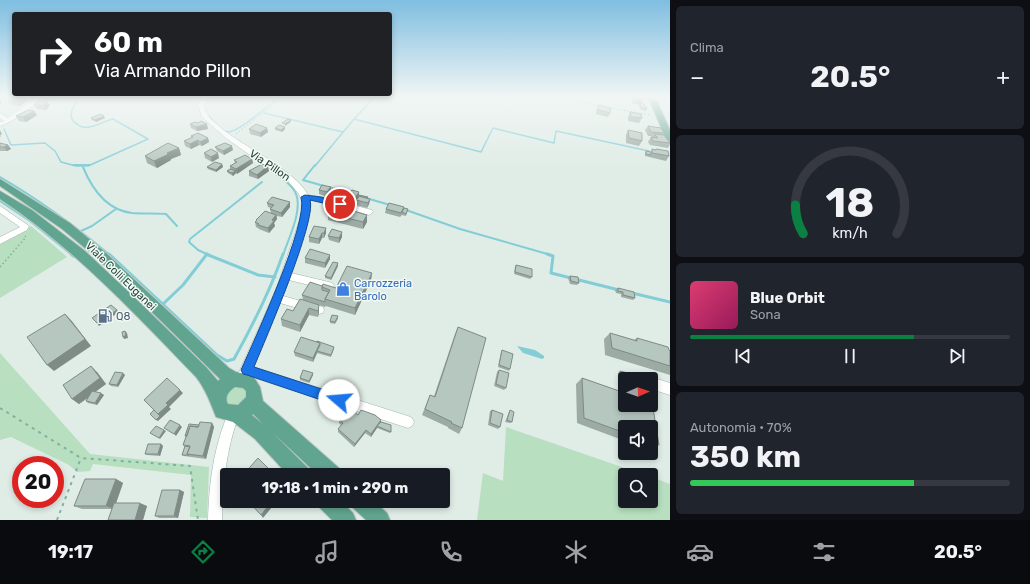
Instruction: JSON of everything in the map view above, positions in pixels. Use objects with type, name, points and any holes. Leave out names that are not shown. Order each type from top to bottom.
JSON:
[{"type":"main road","points":[[662,121],[670,139]]},
{"type":"main road","name":"Viale Colli Euganei","points":[[0,182],[78,235],[101,255],[224,373],[241,376],[247,381],[254,388],[254,399],[257,407],[324,468]]},
{"type":"main road","name":"Viale Colli Euganei","points":[[0,194],[54,232],[90,262],[201,372],[211,384],[212,391],[218,395],[218,401],[222,411],[235,414],[261,433],[294,468]]},
{"type":"main road","points":[[218,395],[224,385],[241,376]]},
{"type":"main road","points":[[235,414],[247,409],[254,399]]},
{"type":"main road","points":[[334,508],[346,520]]},
{"type":"main road","points":[[367,508],[380,520]]},
{"type":"street","points":[[0,124],[7,121]]},
{"type":"street","name":"Via Pillon","points":[[210,121],[229,138],[291,179],[305,197]]},
{"type":"street","points":[[369,212],[321,199],[305,197],[307,203],[305,216],[286,276],[260,340],[241,376],[408,422]]},
{"type":"street","points":[[0,209],[25,226],[0,242]]},
{"type":"street","points":[[286,276],[329,286]]},
{"type":"street","points":[[278,298],[319,310]]},
{"type":"street","points":[[658,385],[670,389]]},
{"type":"street","points":[[215,520],[218,466],[223,439],[235,414]]},
{"type":"path","points":[[229,138],[253,121]]},
{"type":"path","points":[[0,267],[26,237],[19,231]]},
{"type":"path","points":[[0,408],[81,458],[190,466],[198,520]]},
{"type":"path","points":[[57,520],[81,458]]},
{"type":"green space","points":[[31,226],[67,257],[0,298],[0,244]]},
{"type":"green space","points":[[0,353],[90,454],[209,467],[207,518],[190,517],[191,475],[93,464],[90,471],[77,472],[64,463],[64,456],[50,456],[11,437],[0,440]]},
{"type":"green space","points":[[237,385],[247,389],[248,397],[240,407],[228,406],[224,396]]},
{"type":"green space","points":[[506,427],[625,468],[618,468],[618,508],[658,508],[658,480],[670,484],[670,520],[477,520],[483,473],[503,481]]},
{"type":"water","points":[[517,346],[535,350],[544,356],[544,358],[542,359],[523,353]]},
{"type":"building","points":[[202,121],[207,124],[196,127],[190,124],[195,122],[198,123]]},
{"type":"building","points":[[285,121],[289,121],[285,124],[282,123]]},
{"type":"building","points":[[256,124],[267,128],[260,133],[249,129]]},
{"type":"building","points":[[279,125],[285,127],[281,130],[275,128]]},
{"type":"building","points":[[648,126],[661,128],[664,133],[651,132]]},
{"type":"building","points":[[628,130],[642,133],[642,141],[629,138]]},
{"type":"building","points":[[198,133],[208,138],[200,142],[198,140],[190,144],[184,141],[193,137],[191,136]]},
{"type":"building","points":[[654,134],[664,135],[670,143],[653,141],[651,137],[658,138]]},
{"type":"building","points":[[0,143],[8,145],[0,147]]},
{"type":"building","points":[[168,143],[179,148],[154,161],[145,156]]},
{"type":"building","points":[[225,143],[232,146],[223,151],[215,147]]},
{"type":"building","points":[[211,149],[218,153],[211,157],[204,153]]},
{"type":"building","points":[[652,149],[668,151],[669,156],[652,153]]},
{"type":"building","points":[[646,151],[651,152],[651,155],[646,154]]},
{"type":"building","points":[[245,155],[252,159],[236,169],[230,166],[237,162],[234,160]]},
{"type":"building","points":[[215,162],[222,164],[216,170],[207,167]]},
{"type":"building","points":[[262,164],[268,166],[257,175],[249,171]]},
{"type":"building","points":[[230,169],[236,171],[232,173],[227,171]]},
{"type":"building","points":[[322,185],[331,187],[327,192],[319,190]]},
{"type":"building","points":[[352,190],[359,192],[355,198],[347,196]]},
{"type":"building","points":[[359,195],[368,197],[359,196],[358,198],[357,197]]},
{"type":"building","points":[[359,196],[370,199],[368,203],[356,200]]},
{"type":"building","points":[[272,197],[290,202],[281,213],[270,209],[274,205],[267,203]]},
{"type":"building","points":[[340,202],[353,205],[350,210],[367,215],[363,222],[328,213],[333,206],[336,207]]},
{"type":"building","points":[[389,203],[404,207],[401,213],[386,209]]},
{"type":"building","points":[[404,208],[408,209],[406,214],[402,212]]},
{"type":"building","points":[[265,211],[276,215],[272,220],[274,221],[268,228],[258,225],[259,224],[255,222]]},
{"type":"building","points":[[314,226],[326,228],[319,239],[309,237]]},
{"type":"building","points":[[332,229],[342,232],[339,238],[328,236]]},
{"type":"building","points":[[310,249],[330,255],[325,263],[305,258]]},
{"type":"building","points":[[333,262],[338,263],[331,278],[325,276]]},
{"type":"building","points":[[516,265],[532,269],[532,277],[515,272]]},
{"type":"building","points":[[347,266],[372,273],[355,308],[325,299],[330,290],[322,287],[323,284],[336,288]]},
{"type":"building","points":[[570,276],[578,277],[579,283],[571,281]]},
{"type":"building","points":[[310,282],[322,286],[322,290],[329,292],[325,302],[302,295]]},
{"type":"building","points":[[618,288],[634,292],[635,298],[623,295],[623,292],[618,291]]},
{"type":"building","points":[[300,299],[319,305],[318,311],[309,308],[300,325],[281,319],[287,309],[293,311]]},
{"type":"building","points":[[111,305],[117,310],[97,323],[92,318]]},
{"type":"building","points":[[65,314],[85,339],[47,365],[27,337]]},
{"type":"building","points":[[332,315],[338,316],[335,322],[330,321]]},
{"type":"building","points":[[458,327],[486,338],[462,428],[425,409],[430,395],[435,397]]},
{"type":"building","points":[[125,331],[126,335],[123,337],[122,332]]},
{"type":"building","points":[[610,333],[637,341],[637,338],[668,347],[670,351],[670,366],[612,348]]},
{"type":"building","points":[[301,337],[320,343],[313,358],[294,352]]},
{"type":"building","points":[[317,341],[334,347],[331,355],[317,351],[320,343]]},
{"type":"building","points":[[502,350],[513,354],[510,369],[499,365]]},
{"type":"building","points":[[91,366],[100,378],[72,399],[63,385]]},
{"type":"building","points":[[303,370],[313,373],[309,381],[300,378]]},
{"type":"building","points":[[499,370],[509,373],[506,388],[496,384]]},
{"type":"building","points":[[115,372],[123,373],[117,385],[109,384]]},
{"type":"building","points":[[167,378],[180,390],[166,403],[168,405],[158,414],[144,400]]},
{"type":"building","points":[[582,378],[618,391],[618,412],[654,412],[655,420],[618,420],[618,430],[584,418]]},
{"type":"building","points":[[92,391],[101,393],[95,403],[86,401]]},
{"type":"building","points":[[341,407],[346,411],[340,417],[336,413]]},
{"type":"building","points":[[348,407],[358,415],[361,410],[375,415],[381,420],[371,434],[366,430],[355,444],[338,429],[343,423],[339,419]]},
{"type":"building","points":[[154,410],[160,416],[156,420],[150,414]]},
{"type":"building","points":[[492,410],[503,414],[500,427],[490,423]]},
{"type":"building","points":[[510,410],[514,412],[512,422],[507,420]]},
{"type":"building","points":[[170,420],[180,425],[174,434],[164,428]]},
{"type":"building","points":[[200,422],[212,423],[203,456],[187,454],[190,446],[183,445],[190,426],[198,427]]},
{"type":"building","points":[[381,422],[391,425],[391,432],[377,426]]},
{"type":"building","points":[[189,424],[199,425],[198,427],[190,426],[187,436],[185,436]]},
{"type":"building","points":[[156,426],[164,430],[159,438],[150,433]]},
{"type":"building","points":[[148,444],[161,444],[158,454],[145,454]]},
{"type":"building","points":[[185,446],[190,447],[187,454],[189,455],[182,455]]},
{"type":"building","points":[[258,458],[268,468],[249,468]]},
{"type":"building","points":[[85,479],[116,479],[106,506],[74,506]]},
{"type":"building","points":[[162,490],[180,490],[174,516],[155,516]]},
{"type":"building","points":[[114,503],[140,503],[135,520],[108,520]]},
{"type":"building","points":[[254,508],[266,508],[261,515]]},
{"type":"waterway","points":[[73,121],[79,126],[85,127],[106,121]]},
{"type":"waterway","points":[[4,129],[11,145],[45,143],[55,151],[61,162],[76,166],[88,166],[148,139],[117,121]]},
{"type":"waterway","points":[[213,121],[222,130],[228,132],[239,128],[248,121]]},
{"type":"waterway","points":[[298,121],[343,132]]},
{"type":"waterway","points":[[315,166],[352,121]]},
{"type":"waterway","points":[[363,121],[481,152],[493,128],[554,143],[556,131],[649,151]]},
{"type":"waterway","points":[[73,165],[90,165]]},
{"type":"waterway","points":[[315,165],[303,180],[324,186]]},
{"type":"waterway","points":[[83,167],[91,183],[107,203],[115,208],[132,213],[166,214],[177,226]]},
{"type":"waterway","points":[[271,171],[292,187],[298,201],[294,225],[283,255]]},
{"type":"waterway","points":[[0,177],[57,214],[110,255]]},
{"type":"waterway","points":[[207,254],[198,250],[189,242],[190,239],[262,182]]},
{"type":"waterway","points":[[329,187],[351,194]]},
{"type":"waterway","points":[[366,198],[390,205]]},
{"type":"waterway","points":[[0,201],[30,221],[72,255]]},
{"type":"waterway","points":[[81,231],[92,226],[116,209]]},
{"type":"waterway","points":[[406,210],[460,229],[551,255]]},
{"type":"waterway","points":[[109,254],[217,355],[227,361],[234,359],[261,308],[274,277]]},
{"type":"waterway","points":[[163,304],[183,285],[207,254]]},
{"type":"waterway","points":[[207,254],[258,275],[274,277]]},
{"type":"waterway","points":[[274,277],[283,254]]},
{"type":"waterway","points":[[547,254],[553,256],[551,273],[619,290]]},
{"type":"waterway","points":[[632,293],[670,302]]},
{"type":"place","name":"Carrozzeria Barolo","points":[[343,289]]},
{"type":"place","name":"Q8","points":[[105,316]]},
{"type":"route","points":[[339,400],[247,370],[278,298],[289,268],[307,209],[305,197],[340,204]]}]
